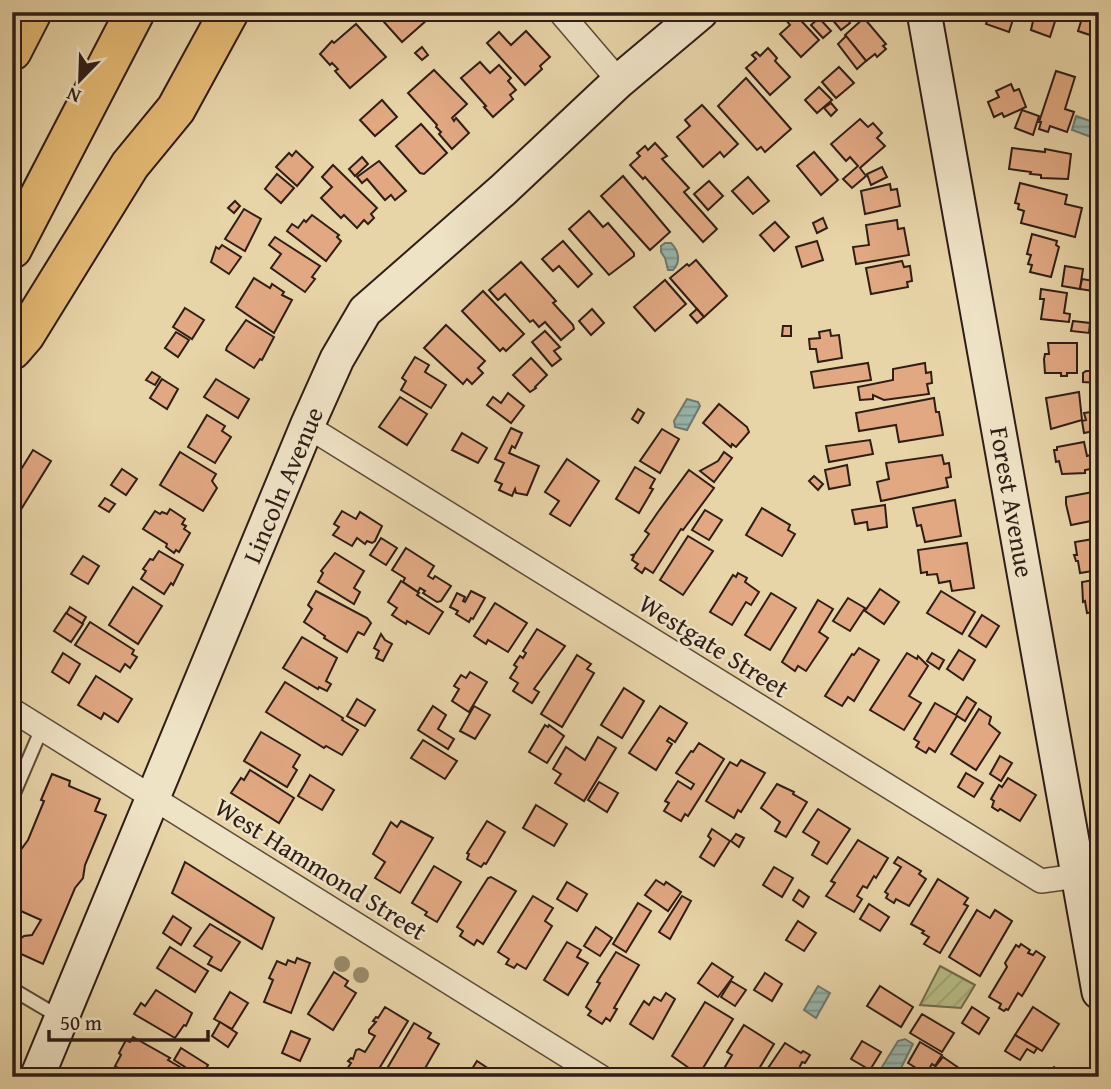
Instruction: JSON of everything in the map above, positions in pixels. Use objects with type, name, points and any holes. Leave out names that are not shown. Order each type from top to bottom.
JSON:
[{"type":"highway","points":[[12,51],[32,12]]},
{"type":"highway","points":[[12,249],[135,12]]},
{"type":"highway","points":[[12,351],[32,324],[130,165],[176,109],[229,12]]},
{"type":"main road","name":"Lincoln Avenue","points":[[37,1077],[307,426],[337,359],[365,311],[503,190],[619,81],[701,12]]},
{"type":"main road","name":"Forest Avenue","points":[[924,12],[1088,875],[1099,992]]},
{"type":"street","points":[[559,12],[619,81]]},
{"type":"street","name":"Westgate Street","points":[[307,426],[1041,881],[1088,875]]},
{"type":"street","name":"West Hammond Street","points":[[12,710],[601,1077]]},
{"type":"lane","points":[[12,798],[41,728]]},
{"type":"lane","points":[[12,989],[61,1018]]},
{"type":"green space","points":[[940,966],[975,985],[961,1008],[920,1005]]},
{"type":"water","points":[[1076,116],[1099,124],[1099,140],[1072,130]]},
{"type":"water","points":[[671,243],[676,249],[678,260],[673,270],[668,270],[661,252],[661,246]]},
{"type":"water","points":[[687,399],[698,402],[700,406],[687,430],[675,427],[674,421]]},
{"type":"water","points":[[818,986],[830,993],[816,1018],[804,1010]]},
{"type":"water","points":[[905,1039],[913,1044],[897,1076],[892,1076],[882,1067],[898,1041]]},
{"type":"building","points":[[375,12],[436,12],[402,42]]},
{"type":"building","points":[[826,12],[849,12],[845,16],[850,23],[841,30]]},
{"type":"building","points":[[990,12],[1015,13],[1009,32],[986,24]]},
{"type":"building","points":[[1035,12],[1058,12],[1050,37],[1031,30]]},
{"type":"building","points":[[1084,12],[1099,12],[1099,38],[1078,31]]},
{"type":"building","points":[[794,13],[819,40],[801,57],[780,34],[790,25],[786,20]]},
{"type":"building","points":[[819,18],[831,31],[823,38],[811,25]]},
{"type":"building","points":[[864,18],[886,44],[883,46],[886,49],[877,57],[875,54],[866,61],[845,35]]},
{"type":"building","points":[[356,24],[386,57],[350,88],[335,71],[338,69],[320,54],[332,41],[334,43]]},
{"type":"building","points":[[526,31],[550,57],[525,85],[487,43],[499,32],[511,45]]},
{"type":"building","points":[[846,36],[866,61],[857,69],[838,44]]},
{"type":"building","points":[[422,47],[428,55],[422,60],[415,53]]},
{"type":"building","points":[[768,48],[777,58],[775,61],[790,77],[770,95],[746,68],[756,59],[752,55],[756,52],[760,56]]},
{"type":"building","points":[[480,62],[490,73],[499,65],[511,78],[508,81],[516,90],[510,95],[513,99],[493,117],[461,78]]},
{"type":"building","points":[[839,67],[854,83],[836,98],[822,82]]},
{"type":"building","points":[[434,70],[467,104],[452,118],[454,121],[456,118],[469,133],[452,149],[439,134],[441,132],[437,125],[408,93]]},
{"type":"building","points":[[1056,71],[1075,77],[1065,109],[1074,112],[1067,132],[1050,126],[1048,132],[1039,129]]},
{"type":"building","points":[[746,78],[791,129],[765,152],[761,147],[757,150],[718,106]]},
{"type":"building","points":[[1011,84],[1014,91],[1019,89],[1026,107],[1004,117],[1002,113],[994,117],[988,102],[999,97],[996,91]]},
{"type":"building","points":[[819,87],[832,100],[817,113],[805,100]]},
{"type":"building","points":[[382,100],[397,117],[375,136],[360,120]]},
{"type":"building","points":[[831,103],[837,110],[831,116],[824,108]]},
{"type":"building","points":[[702,105],[738,144],[724,157],[720,152],[703,167],[677,137],[690,126],[685,120]]},
{"type":"building","points":[[1022,110],[1039,116],[1033,135],[1015,128]]},
{"type":"building","points":[[860,119],[868,127],[873,123],[882,133],[877,138],[885,146],[860,168],[866,176],[852,188],[843,179],[858,166],[850,157],[846,161],[831,144]]},
{"type":"building","points":[[421,124],[447,153],[424,174],[420,173],[396,146]]},
{"type":"building","points":[[655,143],[667,156],[662,159],[689,188],[684,192],[717,229],[703,242],[645,177],[643,179],[630,165],[640,156],[637,153],[645,146],[648,150]]},
{"type":"building","points":[[1012,148],[1045,152],[1045,149],[1071,154],[1068,179],[1041,178],[1041,175],[1030,174],[1031,172],[1009,169]]},
{"type":"building","points":[[296,151],[313,167],[297,186],[276,167],[289,153],[292,156]]},
{"type":"building","points":[[814,152],[838,180],[821,195],[797,166]]},
{"type":"building","points":[[362,157],[368,164],[355,176],[349,169]]},
{"type":"building","points":[[379,161],[406,191],[395,200],[391,195],[385,200],[367,179],[362,183],[357,177]]},
{"type":"building","points":[[333,165],[377,208],[371,214],[374,218],[368,224],[364,220],[357,228],[344,215],[341,218],[321,198],[332,187],[322,177]]},
{"type":"building","points":[[882,167],[887,177],[871,185],[867,174]]},
{"type":"building","points":[[277,174],[294,188],[281,203],[265,189]]},
{"type":"building","points":[[623,176],[670,232],[650,250],[601,196]]},
{"type":"building","points":[[748,177],[769,201],[753,214],[732,191]]},
{"type":"building","points":[[709,181],[723,196],[708,210],[694,194]]},
{"type":"building","points":[[1020,183],[1067,195],[1065,204],[1082,208],[1075,237],[1021,223],[1024,211],[1018,209],[1019,204],[1015,203]]},
{"type":"building","points":[[890,184],[891,190],[897,189],[900,206],[865,214],[861,191]]},
{"type":"building","points":[[235,201],[240,206],[234,213],[228,208]]},
{"type":"building","points":[[244,209],[261,219],[245,251],[225,239]]},
{"type":"building","points":[[589,211],[603,227],[608,223],[634,253],[634,256],[609,275],[569,229]]},
{"type":"building","points":[[312,215],[339,235],[337,237],[341,241],[326,261],[287,231],[292,224],[298,228]]},
{"type":"building","points":[[823,218],[827,228],[817,233],[813,223]]},
{"type":"building","points":[[897,220],[898,229],[904,228],[909,255],[856,264],[853,247],[869,245],[866,225]]},
{"type":"building","points":[[775,222],[789,237],[774,251],[760,235]]},
{"type":"building","points":[[1032,234],[1057,241],[1056,245],[1059,247],[1051,277],[1030,272],[1032,265],[1028,264],[1031,255],[1027,254]]},
{"type":"building","points":[[275,237],[320,266],[312,277],[315,279],[305,292],[271,268],[281,254],[269,245]]},
{"type":"building","points":[[563,241],[592,274],[578,287],[559,266],[553,271],[542,259]]},
{"type":"building","points":[[817,241],[823,260],[802,267],[796,247]]},
{"type":"building","points":[[222,245],[241,257],[229,274],[211,262],[216,247],[219,249]]},
{"type":"building","points":[[696,260],[727,296],[704,317],[670,278]]},
{"type":"building","points":[[902,261],[904,267],[910,266],[912,281],[907,282],[908,287],[871,294],[866,268]]},
{"type":"building","points":[[521,262],[556,301],[553,303],[573,325],[574,329],[561,340],[545,322],[539,327],[533,320],[530,322],[505,294],[498,300],[489,290]]},
{"type":"building","points":[[1065,266],[1083,269],[1080,289],[1062,286]]},
{"type":"building","points":[[254,278],[270,288],[272,284],[284,292],[282,295],[292,300],[274,333],[236,307]]},
{"type":"building","points":[[1082,279],[1094,281],[1093,291],[1080,289]]},
{"type":"building","points":[[665,280],[686,304],[655,331],[634,307]]},
{"type":"building","points":[[1041,289],[1067,293],[1064,313],[1070,314],[1069,322],[1041,319],[1044,299],[1040,299]]},
{"type":"building","points":[[483,291],[524,334],[506,351],[503,348],[500,351],[462,311]]},
{"type":"building","points":[[185,308],[204,320],[192,339],[173,327]]},
{"type":"building","points":[[592,309],[604,323],[591,335],[579,321]]},
{"type":"building","points":[[697,309],[704,317],[697,323],[690,315]]},
{"type":"building","points":[[246,320],[274,337],[262,360],[260,359],[254,368],[226,350]]},
{"type":"building","points":[[1073,321],[1090,323],[1089,333],[1071,331]]},
{"type":"building","points":[[446,325],[485,361],[478,368],[483,373],[472,384],[467,379],[463,384],[424,348]]},
{"type":"building","points":[[783,326],[791,326],[791,336],[782,336]]},
{"type":"building","points":[[830,330],[831,336],[839,335],[842,358],[818,362],[816,349],[810,349],[809,339],[820,338],[819,332]]},
{"type":"building","points":[[545,331],[560,347],[554,351],[561,359],[552,366],[532,342]]},
{"type":"building","points":[[176,332],[189,340],[178,357],[165,348]]},
{"type":"building","points":[[1048,343],[1077,343],[1077,373],[1061,376],[1061,373],[1045,373],[1044,359],[1045,354],[1049,354]]},
{"type":"building","points":[[415,357],[429,365],[425,372],[446,385],[431,408],[401,390],[406,381],[402,378]]},
{"type":"building","points":[[531,358],[547,375],[530,392],[513,375]]},
{"type":"building","points":[[868,363],[871,380],[814,388],[811,372]]},
{"type":"building","points":[[925,363],[926,373],[931,372],[932,383],[927,384],[929,394],[884,400],[873,395],[873,399],[860,400],[858,387],[893,380],[893,369]]},
{"type":"building","points":[[1099,371],[1099,383],[1083,382],[1083,373]]},
{"type":"building","points":[[152,372],[160,377],[155,385],[146,380]]},
{"type":"building","points":[[162,379],[178,389],[167,409],[150,398]]},
{"type":"building","points":[[216,379],[249,399],[238,418],[204,397]]},
{"type":"building","points":[[1079,392],[1082,420],[1051,429],[1046,398]]},
{"type":"building","points":[[508,393],[524,406],[511,423],[487,405],[493,397],[501,403]]},
{"type":"building","points":[[400,397],[427,414],[407,445],[379,427]]},
{"type":"building","points":[[934,398],[943,435],[899,442],[896,425],[859,431],[856,413]]},
{"type":"building","points":[[719,404],[747,427],[749,432],[736,447],[732,444],[731,447],[703,423]]},
{"type":"building","points":[[638,409],[644,413],[638,423],[632,419]]},
{"type":"building","points":[[1098,411],[1099,430],[1084,433],[1084,413]]},
{"type":"building","points":[[207,415],[225,426],[222,431],[231,437],[215,463],[188,447]]},
{"type":"building","points":[[511,428],[522,433],[515,448],[512,446],[509,453],[539,466],[527,495],[516,493],[515,489],[512,496],[499,490],[502,484],[495,481],[504,463],[495,459]]},
{"type":"building","points":[[662,429],[679,439],[660,473],[640,461]]},
{"type":"building","points":[[462,433],[487,448],[478,463],[452,450]]},
{"type":"building","points":[[870,440],[873,454],[829,462],[826,446]]},
{"type":"building","points":[[1084,442],[1087,456],[1099,456],[1099,465],[1096,465],[1099,467],[1099,480],[1093,481],[1091,469],[1085,470],[1085,473],[1062,474],[1059,461],[1056,462],[1054,450],[1057,450],[1057,447]]},
{"type":"building","points":[[33,450],[51,461],[12,524],[12,484]]},
{"type":"building","points":[[180,452],[216,474],[212,481],[217,488],[203,511],[160,485]]},
{"type":"building","points":[[724,452],[732,458],[714,482],[700,471],[718,461]]},
{"type":"building","points":[[942,455],[944,464],[949,463],[951,477],[946,478],[948,487],[881,501],[877,482],[889,479],[886,463]]},
{"type":"building","points":[[567,459],[599,481],[570,526],[550,514],[559,501],[545,492]]},
{"type":"building","points":[[847,465],[850,485],[829,489],[825,470]]},
{"type":"building","points":[[635,467],[655,479],[650,488],[653,489],[639,513],[616,499]]},
{"type":"building","points":[[122,469],[137,479],[126,495],[111,485]]},
{"type":"building","points":[[689,470],[714,488],[683,530],[681,529],[653,573],[645,568],[642,573],[635,568],[638,564],[632,560],[632,555],[649,534],[645,531]]},
{"type":"building","points":[[814,476],[823,484],[818,490],[809,481]]},
{"type":"building","points":[[1093,492],[1095,506],[1099,505],[1098,532],[1096,520],[1071,525],[1066,504],[1066,497]]},
{"type":"building","points":[[105,498],[115,504],[109,512],[99,506]]},
{"type":"building","points":[[955,500],[961,536],[925,542],[921,525],[917,526],[913,508]]},
{"type":"building","points":[[885,505],[887,527],[868,530],[867,522],[855,524],[852,510]]},
{"type":"building","points":[[762,508],[790,525],[788,530],[795,534],[782,556],[746,535]]},
{"type":"building","points":[[170,509],[185,519],[182,524],[190,533],[179,552],[176,550],[174,553],[166,547],[167,544],[143,529],[155,511],[167,514]]},
{"type":"building","points":[[705,510],[722,520],[709,540],[692,530]]},
{"type":"building","points":[[342,511],[356,519],[360,512],[382,526],[375,541],[367,541],[365,544],[357,538],[352,546],[333,535],[339,527],[334,524]]},
{"type":"building","points":[[688,536],[713,551],[683,595],[660,580]]},
{"type":"building","points":[[381,538],[397,548],[386,565],[370,555]]},
{"type":"building","points":[[1099,538],[1099,570],[1080,573],[1074,555],[1077,555],[1075,542]]},
{"type":"building","points":[[967,543],[974,588],[952,591],[950,581],[939,583],[937,574],[921,573],[918,550]]},
{"type":"building","points":[[406,548],[434,566],[428,576],[433,579],[435,576],[451,586],[441,601],[437,602],[420,588],[418,592],[403,582],[405,578],[392,570]]},
{"type":"building","points":[[159,551],[183,565],[173,585],[171,583],[164,594],[141,579],[146,571],[143,569]]},
{"type":"building","points":[[335,553],[364,571],[354,588],[360,592],[354,604],[318,582],[323,573],[321,571]]},
{"type":"building","points":[[83,556],[99,566],[88,584],[71,574]]},
{"type":"building","points":[[738,573],[747,578],[745,582],[759,592],[751,605],[746,602],[732,625],[710,612],[733,575],[736,577]]},
{"type":"building","points":[[1099,579],[1099,611],[1087,613],[1085,601],[1083,602],[1082,582]]},
{"type":"building","points":[[401,581],[443,612],[429,634],[392,615],[397,608],[388,602]]},
{"type":"building","points":[[133,587],[162,606],[138,644],[109,625]]},
{"type":"building","points":[[880,589],[899,602],[884,624],[865,611]]},
{"type":"building","points":[[316,591],[367,618],[371,623],[364,635],[358,632],[347,652],[304,622],[312,609],[308,605]]},
{"type":"building","points":[[471,591],[485,598],[469,622],[450,607],[457,593],[465,597],[465,602]]},
{"type":"building","points":[[941,591],[975,612],[962,634],[927,613]]},
{"type":"building","points":[[771,593],[796,608],[770,650],[745,635]]},
{"type":"building","points":[[848,598],[865,608],[850,631],[833,621]]},
{"type":"building","points":[[818,600],[833,609],[819,632],[828,638],[806,671],[798,666],[795,671],[782,662]]},
{"type":"building","points":[[495,603],[527,623],[508,652],[488,640],[486,644],[474,636]]},
{"type":"building","points":[[70,607],[86,617],[82,624],[66,614]]},
{"type":"building","points":[[66,613],[83,624],[71,642],[54,631]]},
{"type":"building","points":[[982,615],[999,626],[986,647],[969,636]]},
{"type":"building","points":[[90,622],[134,650],[132,654],[137,657],[130,668],[125,664],[120,672],[75,645]]},
{"type":"building","points":[[537,629],[565,646],[534,689],[539,692],[532,703],[513,691],[518,683],[510,678],[517,667],[514,665],[520,656],[523,658],[526,653],[523,651]]},
{"type":"building","points":[[381,634],[392,644],[383,661],[376,658],[379,651],[374,648]]},
{"type":"building","points":[[302,637],[337,658],[326,681],[331,684],[327,691],[319,687],[318,689],[283,668]]},
{"type":"building","points":[[859,648],[879,660],[854,701],[848,697],[842,706],[825,696],[852,654]]},
{"type":"building","points":[[959,650],[975,660],[963,680],[947,669]]},
{"type":"building","points":[[63,653],[80,664],[69,683],[52,672]]},
{"type":"building","points":[[907,653],[917,659],[918,656],[928,666],[909,696],[921,703],[904,730],[870,710]]},
{"type":"building","points":[[932,653],[944,660],[939,669],[927,661]]},
{"type":"building","points":[[577,655],[591,664],[587,669],[594,673],[562,727],[541,714]]},
{"type":"building","points":[[470,672],[487,682],[469,712],[452,701],[459,689],[454,686],[461,675],[466,678]]},
{"type":"building","points":[[96,676],[132,699],[118,722],[104,713],[101,719],[78,705]]},
{"type":"building","points":[[285,682],[358,730],[342,755],[326,746],[324,748],[266,712]]},
{"type":"building","points":[[624,688],[644,701],[622,738],[601,725]]},
{"type":"building","points":[[967,697],[976,703],[965,721],[957,716],[935,752],[929,748],[926,753],[916,747],[919,742],[914,739],[935,703],[956,715]]},
{"type":"building","points":[[357,699],[375,710],[365,726],[347,716]]},
{"type":"building","points":[[433,706],[446,715],[438,729],[454,739],[448,749],[418,730]]},
{"type":"building","points":[[474,706],[490,715],[475,739],[460,731]]},
{"type":"building","points":[[660,706],[687,723],[675,742],[669,738],[667,741],[672,744],[656,770],[629,753]]},
{"type":"building","points":[[979,709],[991,717],[989,724],[1000,733],[976,770],[951,754]]},
{"type":"building","points":[[545,725],[564,736],[547,763],[529,752]]},
{"type":"building","points":[[261,732],[300,755],[293,767],[297,770],[287,787],[244,761]]},
{"type":"building","points":[[598,737],[616,748],[584,801],[555,783],[561,774],[553,769],[566,747],[585,760]]},
{"type":"building","points":[[423,740],[457,761],[445,779],[411,758]]},
{"type":"building","points":[[699,743],[724,759],[688,816],[685,814],[681,821],[664,811],[669,803],[665,801],[678,781],[691,789],[694,784],[676,773]]},
{"type":"building","points":[[1000,756],[1012,763],[1001,781],[990,774]]},
{"type":"building","points":[[741,760],[765,773],[741,812],[738,810],[734,818],[706,801],[730,762],[737,766]]},
{"type":"building","points":[[250,770],[294,798],[279,823],[231,793]]},
{"type":"building","points":[[966,773],[983,783],[974,797],[958,787]]},
{"type":"building","points":[[52,774],[70,781],[69,786],[100,799],[95,811],[106,815],[85,865],[83,878],[75,888],[43,964],[21,954],[18,948],[20,939],[32,935],[41,920],[12,907],[12,877],[20,851],[28,840],[44,801],[41,800]]},
{"type":"building","points":[[310,775],[334,790],[322,810],[298,796]]},
{"type":"building","points":[[1008,778],[1036,795],[1020,821],[992,807],[994,801],[991,799],[999,785],[1002,787]]},
{"type":"building","points":[[599,782],[618,793],[607,812],[588,800]]},
{"type":"building","points":[[777,784],[807,802],[786,837],[775,831],[780,822],[761,808]]},
{"type":"building","points":[[536,805],[567,824],[554,846],[523,828]]},
{"type":"building","points":[[818,809],[850,829],[827,864],[812,855],[819,842],[803,832]]},
{"type":"building","points":[[401,821],[433,838],[400,893],[375,878],[385,862],[373,854],[391,822],[397,827]]},
{"type":"building","points":[[487,821],[505,832],[486,864],[481,867],[467,859],[467,853]]},
{"type":"building","points":[[712,829],[730,841],[714,866],[700,857],[711,839],[708,836]]},
{"type":"building","points":[[736,834],[744,838],[739,847],[731,841]]},
{"type":"building","points":[[858,840],[888,858],[876,878],[874,876],[867,888],[863,886],[857,896],[862,899],[854,912],[826,896],[835,883],[831,881]]},
{"type":"building","points":[[898,857],[921,871],[919,874],[926,879],[909,906],[896,899],[894,903],[886,898],[888,894],[885,892],[901,867],[894,863]]},
{"type":"building","points":[[185,862],[274,918],[262,949],[172,893]]},
{"type":"building","points":[[434,866],[461,882],[437,922],[412,903]]},
{"type":"building","points":[[774,867],[793,878],[782,897],[763,885]]},
{"type":"building","points":[[491,877],[516,891],[483,944],[477,940],[474,945],[460,936],[463,931],[457,927]]},
{"type":"building","points":[[938,879],[968,898],[964,904],[968,906],[940,953],[924,944],[929,937],[911,924]]},
{"type":"building","points":[[656,880],[664,885],[666,882],[681,892],[668,911],[645,895]]},
{"type":"building","points":[[567,882],[587,894],[577,911],[557,899]]},
{"type":"building","points":[[799,890],[809,897],[803,907],[793,900]]},
{"type":"building","points":[[533,896],[553,908],[545,921],[552,926],[526,969],[517,964],[514,968],[506,964],[509,959],[498,952]]},
{"type":"building","points":[[682,896],[691,901],[670,939],[659,932]]},
{"type":"building","points":[[638,903],[651,911],[626,952],[613,944]]},
{"type":"building","points":[[869,904],[889,917],[880,931],[860,919]]},
{"type":"building","points":[[977,910],[990,918],[995,910],[1012,921],[980,976],[949,957]]},
{"type":"building","points":[[173,916],[191,928],[181,945],[163,933]]},
{"type":"building","points":[[798,921],[816,933],[804,951],[786,940]]},
{"type":"building","points":[[210,924],[240,942],[221,971],[208,964],[212,957],[194,946]]},
{"type":"building","points":[[596,927],[612,938],[600,956],[584,946]]},
{"type":"building","points":[[567,942],[581,950],[577,957],[588,963],[568,995],[544,980]]},
{"type":"building","points":[[1021,944],[1030,950],[1028,953],[1033,955],[1036,951],[1045,957],[1022,996],[1018,993],[1008,1010],[1004,1011],[999,1008],[1001,1004],[989,997],[1007,967],[1005,963],[1016,945],[1019,947]]},
{"type":"building","points":[[170,947],[208,971],[195,992],[157,968]]},
{"type":"building","points":[[616,952],[639,965],[614,1008],[617,1009],[610,1021],[606,1018],[602,1024],[588,1015],[591,1011],[586,1007],[600,983],[597,982]]},
{"type":"building","points":[[297,958],[310,963],[291,1013],[264,1002],[273,980],[269,978],[277,961],[286,965],[288,960],[295,963]]},
{"type":"building","points":[[712,963],[733,977],[718,997],[698,983]]},
{"type":"building","points":[[334,972],[348,981],[345,986],[356,993],[333,1030],[308,1014]]},
{"type":"building","points":[[765,973],[782,984],[772,1001],[754,990]]},
{"type":"building","points":[[731,981],[746,990],[735,1006],[721,997]]},
{"type":"building","points":[[880,986],[913,1007],[901,1027],[867,1006]]},
{"type":"building","points":[[156,990],[192,1013],[186,1026],[184,1025],[175,1038],[134,1014],[141,1003],[145,1006]]},
{"type":"building","points":[[230,992],[248,1003],[232,1029],[214,1019]]},
{"type":"building","points":[[666,993],[675,999],[653,1039],[630,1024],[644,1001],[649,1005],[654,997],[661,1001]]},
{"type":"building","points":[[705,1002],[733,1019],[700,1073],[696,1073],[672,1056]]},
{"type":"building","points":[[385,1007],[408,1021],[374,1077],[343,1075],[356,1050],[365,1052],[375,1036],[369,1033],[369,1030]]},
{"type":"building","points":[[972,1007],[989,1018],[979,1034],[962,1023]]},
{"type":"building","points":[[1033,1007],[1059,1024],[1042,1051],[1015,1035]]},
{"type":"building","points":[[922,1014],[954,1033],[942,1052],[910,1033]]},
{"type":"building","points":[[220,1022],[237,1033],[228,1047],[212,1036]]},
{"type":"building","points":[[414,1023],[431,1033],[428,1038],[439,1044],[420,1077],[382,1077]]},
{"type":"building","points":[[744,1025],[774,1044],[754,1077],[719,1077],[732,1055],[727,1052]]},
{"type":"building","points":[[291,1031],[310,1039],[300,1061],[282,1053]]},
{"type":"building","points":[[1015,1035],[1037,1048],[1034,1053],[1027,1049],[1020,1060],[1005,1051]]},
{"type":"building","points":[[133,1037],[170,1058],[168,1060],[180,1067],[174,1077],[146,1077],[132,1069],[129,1074],[115,1066],[126,1040],[130,1042]]},
{"type":"building","points":[[862,1041],[881,1052],[870,1070],[851,1059]]},
{"type":"building","points":[[920,1042],[942,1055],[926,1074],[908,1063]]},
{"type":"building","points":[[785,1043],[810,1055],[805,1063],[802,1062],[795,1077],[762,1077]]},
{"type":"building","points":[[181,1048],[208,1065],[201,1077],[174,1060]]},
{"type":"building","points":[[943,1057],[972,1077],[950,1077],[935,1067]]},
{"type":"building","points":[[477,1061],[492,1071],[490,1077],[467,1077]]},
{"type":"building","points":[[1054,1067],[1067,1075],[1066,1077],[1047,1077]]}]
